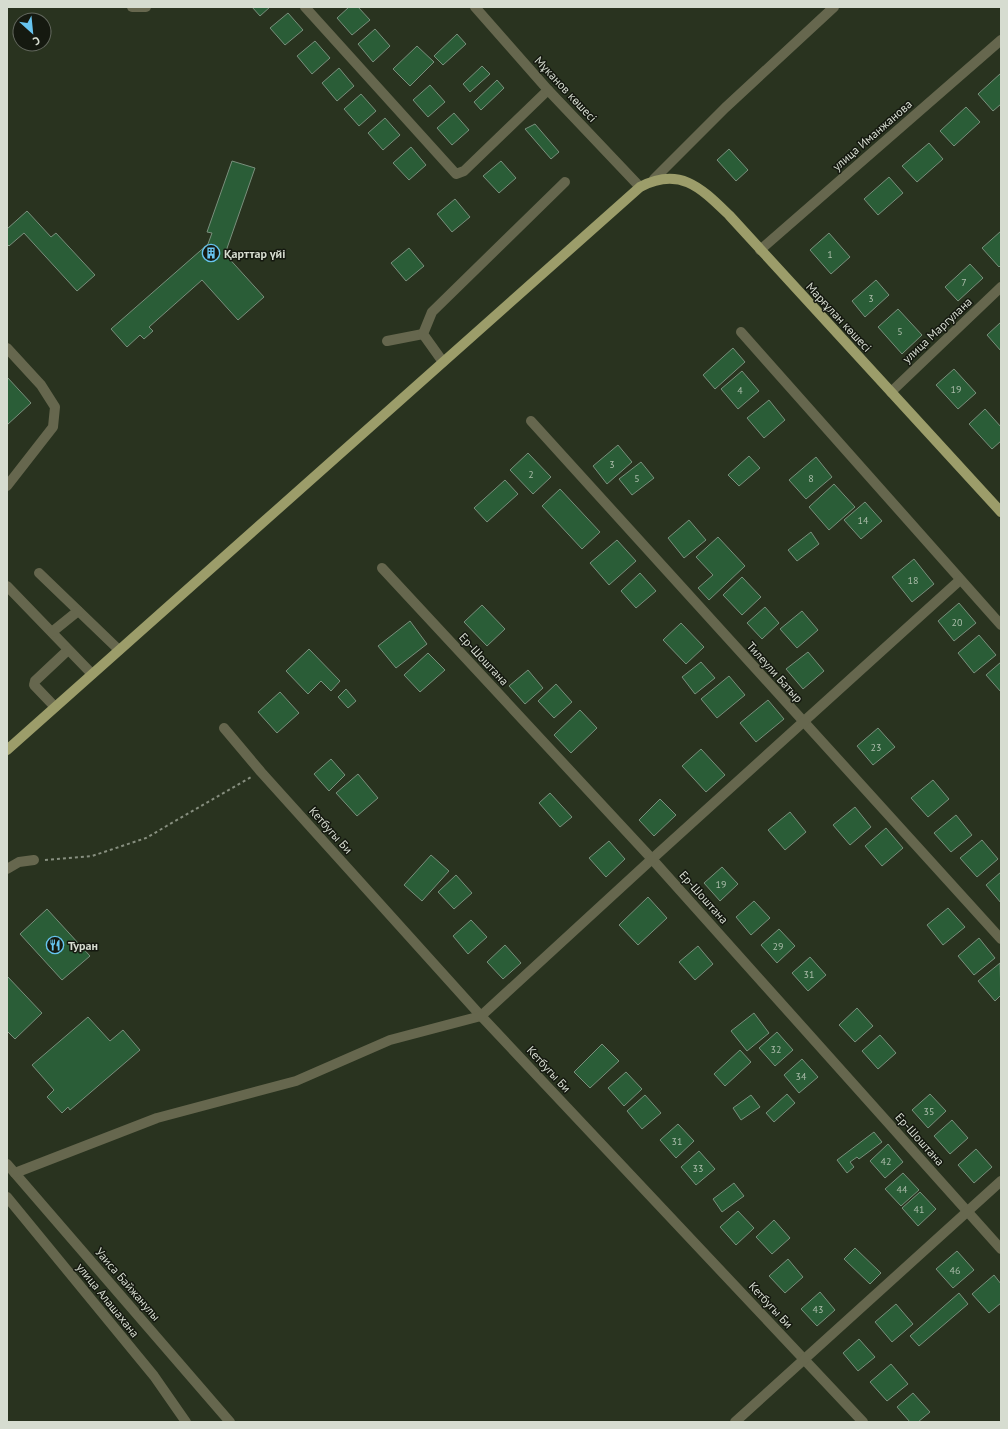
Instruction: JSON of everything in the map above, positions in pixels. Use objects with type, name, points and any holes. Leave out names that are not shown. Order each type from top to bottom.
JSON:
[{"type":"main road","name":"Марғұлан көшесі","points":[[7,750],[640,187],[654,179],[676,179],[691,184],[715,202],[1001,512]]},
{"type":"street","points":[[132,7],[146,7]]},
{"type":"street","points":[[305,7],[456,174],[464,171],[548,90]]},
{"type":"street","name":"Мұканов көшесі","points":[[475,7],[548,90],[640,187]]},
{"type":"street","points":[[654,179],[726,108],[834,7]]},
{"type":"street","name":"улица Иманжанова","points":[[760,250],[1001,40]]},
{"type":"street","points":[[423,334],[432,312],[565,182]]},
{"type":"street","name":"улица Маргулана","points":[[891,392],[1001,287]]},
{"type":"street","points":[[741,332],[1001,625]]},
{"type":"street","points":[[387,342],[423,334]]},
{"type":"street","points":[[423,334],[443,362]]},
{"type":"street","points":[[7,348],[41,385],[55,407],[53,427],[7,486]]},
{"type":"street","name":"Тилеули Батыр","points":[[531,421],[1001,939]]},
{"type":"street","name":"Ер-Шоштана","points":[[382,568],[652,858],[1001,1249]]},
{"type":"street","points":[[39,573],[119,650]]},
{"type":"street","points":[[15,1173],[157,1118],[296,1081],[390,1040],[481,1016],[652,858],[960,580]]},
{"type":"street","points":[[7,586],[92,674]]},
{"type":"street","points":[[52,632],[78,611]]},
{"type":"street","points":[[55,707],[34,685],[35,681],[68,650]]},
{"type":"street","name":"Кетбугы Би","points":[[224,728],[261,772],[481,1016],[863,1422]]},
{"type":"street","points":[[7,869],[19,862],[34,860]]},
{"type":"street","name":"Уаиса Байжанулы","points":[[7,1164],[230,1422]]},
{"type":"street","points":[[735,1422],[1001,1181]]},
{"type":"street","name":"улица Алашахана","points":[[7,1197],[154,1376],[186,1422]]},
{"type":"path","points":[[34,860],[92,856],[146,838],[261,772]]},
{"type":"building","points":[[252,7],[270,7],[260,16]]},
{"type":"building","points":[[349,7],[358,7],[370,20],[352,35],[337,18]]},
{"type":"building","points":[[288,13],[303,30],[285,45],[270,28]]},
{"type":"building","points":[[375,29],[390,46],[373,62],[358,44]]},
{"type":"building","points":[[457,34],[466,44],[443,65],[434,56]]},
{"type":"building","points":[[315,41],[330,58],[312,74],[297,56]]},
{"type":"building","points":[[417,46],[434,62],[410,86],[393,69]]},
{"type":"building","points":[[482,66],[490,74],[470,92],[463,84]]},
{"type":"building","points":[[339,68],[354,86],[337,101],[322,83]]},
{"type":"building","points":[[1001,73],[1001,104],[993,111],[978,94]]},
{"type":"building","points":[[497,80],[504,88],[481,110],[474,102]]},
{"type":"building","points":[[430,85],[445,102],[428,117],[413,100]]},
{"type":"building","points":[[361,94],[376,111],[359,126],[344,109]]},
{"type":"building","points":[[966,107],[980,122],[954,146],[940,131]]},
{"type":"building","points":[[454,113],[469,130],[452,145],[437,128]]},
{"type":"building","points":[[385,118],[400,135],[383,150],[368,133]]},
{"type":"building","points":[[535,124],[559,152],[551,159],[525,129]]},
{"type":"building","points":[[929,143],[943,159],[917,182],[902,166]]},
{"type":"building","points":[[411,147],[426,165],[409,180],[393,163]]},
{"type":"building","points":[[729,149],[748,170],[736,181],[717,160]]},
{"type":"building","name":"Қарттар үйі","points":[[232,161],[255,168],[225,254],[264,297],[238,320],[202,280],[149,327],[153,331],[144,339],[140,335],[127,347],[111,329],[208,244],[212,233],[207,232]]},
{"type":"building","points":[[501,161],[516,178],[499,193],[483,176]]},
{"type":"building","points":[[889,177],[903,193],[878,215],[864,199]]},
{"type":"building","points":[[455,199],[470,217],[452,232],[437,214]]},
{"type":"building","points":[[27,211],[51,237],[56,233],[95,275],[77,291],[24,233],[9,246],[7,244],[7,229]]},
{"type":"building","points":[[1001,231],[1001,265],[999,267],[982,248]]},
{"type":"building","points":[[829,233],[850,257],[831,274],[810,250]]},
{"type":"building","points":[[409,248],[424,266],[406,281],[391,263]]},
{"type":"building","points":[[970,264],[983,278],[958,301],[945,287]]},
{"type":"building","points":[[876,280],[889,295],[865,317],[852,301]]},
{"type":"building","points":[[898,309],[922,335],[902,354],[878,327]]},
{"type":"building","points":[[1001,322],[1001,351],[987,335]]},
{"type":"building","points":[[733,348],[745,362],[715,389],[703,375]]},
{"type":"building","points":[[954,369],[976,393],[958,409],[936,385]]},
{"type":"building","points":[[742,371],[759,391],[738,409],[721,389]]},
{"type":"building","points":[[7,377],[31,403],[7,425]]},
{"type":"building","points":[[769,400],[785,420],[764,438],[747,418]]},
{"type":"building","points":[[985,409],[1001,427],[1001,441],[992,449],[969,424]]},
{"type":"building","points":[[618,445],[632,462],[607,484],[593,466]]},
{"type":"building","points":[[528,453],[551,477],[533,494],[510,470]]},
{"type":"building","points":[[749,456],[760,468],[739,486],[728,475]]},
{"type":"building","points":[[816,457],[832,477],[806,499],[789,480]]},
{"type":"building","points":[[641,462],[654,478],[632,495],[619,479]]},
{"type":"building","points":[[505,480],[518,494],[487,522],[474,508]]},
{"type":"building","points":[[834,484],[855,507],[829,530],[809,507]]},
{"type":"building","points":[[560,489],[600,532],[582,549],[542,506]]},
{"type":"building","points":[[865,502],[882,521],[861,539],[844,520]]},
{"type":"building","points":[[689,520],[706,540],[684,558],[668,538]]},
{"type":"building","points":[[811,532],[819,544],[797,561],[788,550]]},
{"type":"building","points":[[718,537],[745,566],[709,600],[698,588],[713,575],[696,557]]},
{"type":"building","points":[[617,540],[636,561],[609,585],[590,563]]},
{"type":"building","points":[[914,559],[934,584],[912,602],[892,577]]},
{"type":"building","points":[[640,573],[656,591],[636,608],[621,591]]},
{"type":"building","points":[[742,577],[761,597],[742,615],[723,595]]},
{"type":"building","points":[[959,603],[976,623],[954,641],[938,621]]},
{"type":"building","points":[[482,605],[505,629],[487,646],[464,622]]},
{"type":"building","points":[[765,607],[779,623],[762,639],[747,623]]},
{"type":"building","points":[[802,611],[818,630],[797,648],[780,629]]},
{"type":"building","points":[[410,621],[427,644],[396,668],[378,646]]},
{"type":"building","points":[[681,623],[704,647],[686,664],[663,640]]},
{"type":"building","points":[[979,635],[996,655],[974,673],[958,653]]},
{"type":"building","points":[[309,649],[340,681],[331,691],[321,681],[308,694],[286,671]]},
{"type":"building","points":[[808,652],[824,671],[803,689],[786,669]]},
{"type":"building","points":[[428,653],[445,670],[420,692],[404,675]]},
{"type":"building","points":[[701,662],[715,678],[695,694],[682,677]]},
{"type":"building","points":[[1001,662],[1001,692],[986,675]]},
{"type":"building","points":[[528,670],[543,688],[525,704],[509,686]]},
{"type":"building","points":[[729,676],[745,695],[717,718],[701,699]]},
{"type":"building","points":[[556,684],[572,702],[554,718],[538,701]]},
{"type":"building","points":[[346,689],[356,701],[348,708],[338,697]]},
{"type":"building","points":[[280,692],[299,713],[277,733],[258,712]]},
{"type":"building","points":[[768,700],[784,719],[756,742],[740,723]]},
{"type":"building","points":[[580,710],[597,728],[571,753],[554,735]]},
{"type":"building","points":[[878,728],[895,747],[873,765],[857,746]]},
{"type":"building","points":[[701,749],[725,775],[706,792],[682,766]]},
{"type":"building","points":[[331,759],[345,775],[329,791],[314,774]]},
{"type":"building","points":[[358,774],[378,798],[357,816],[336,793]]},
{"type":"building","points":[[933,780],[949,799],[928,817],[911,798]]},
{"type":"building","points":[[550,793],[572,817],[560,827],[539,803]]},
{"type":"building","points":[[660,799],[676,815],[654,836],[639,820]]},
{"type":"building","points":[[855,807],[871,827],[850,845],[833,825]]},
{"type":"building","points":[[790,812],[806,832],[785,850],[768,830]]},
{"type":"building","points":[[956,815],[972,835],[951,852],[934,833]]},
{"type":"building","points":[[886,828],[903,848],[882,866],[865,846]]},
{"type":"building","points":[[982,840],[998,859],[977,877],[960,858]]},
{"type":"building","points":[[609,841],[625,859],[606,877],[589,858]]},
{"type":"building","points":[[431,855],[449,871],[422,901],[404,885]]},
{"type":"building","points":[[722,867],[738,884],[720,901],[704,883]]},
{"type":"building","points":[[1001,872],[1001,903],[986,885]]},
{"type":"building","points":[[456,875],[472,893],[454,909],[438,892]]},
{"type":"building","points":[[648,897],[667,918],[638,945],[619,925]]},
{"type":"building","points":[[754,901],[770,918],[751,935],[736,917]]},
{"type":"building","points":[[948,908],[965,927],[943,945],[927,925]]},
{"type":"building","name":"Туран","points":[[47,909],[90,956],[62,980],[20,934]]},
{"type":"building","points":[[471,920],[487,937],[468,954],[453,936]]},
{"type":"building","points":[[779,929],[795,946],[777,963],[761,945]]},
{"type":"building","points":[[979,938],[995,958],[974,975],[958,956]]},
{"type":"building","points":[[505,945],[521,963],[503,979],[487,962]]},
{"type":"building","points":[[698,946],[713,964],[695,980],[679,962]]},
{"type":"building","points":[[810,957],[826,975],[808,991],[792,973]]},
{"type":"building","points":[[1000,963],[1001,995],[995,1001],[978,981]]},
{"type":"building","points":[[7,976],[42,1013],[15,1039],[7,1031]]},
{"type":"building","points":[[857,1008],[873,1026],[855,1042],[839,1025]]},
{"type":"building","points":[[754,1013],[769,1033],[747,1051],[731,1031]]},
{"type":"building","points":[[88,1017],[110,1041],[123,1030],[140,1050],[70,1110],[68,1107],[62,1113],[47,1097],[54,1090],[32,1065]]},
{"type":"building","points":[[777,1032],[793,1050],[775,1066],[759,1048]]},
{"type":"building","points":[[880,1035],[896,1053],[878,1069],[862,1051]]},
{"type":"building","points":[[602,1044],[619,1061],[590,1088],[574,1072]]},
{"type":"building","points":[[740,1050],[751,1062],[725,1086],[714,1074]]},
{"type":"building","points":[[802,1059],[818,1077],[799,1093],[784,1075]]},
{"type":"building","points":[[626,1072],[642,1089],[624,1106],[608,1088]]},
{"type":"building","points":[[787,1094],[795,1103],[774,1122],[766,1113]]},
{"type":"building","points":[[930,1094],[946,1111],[928,1128],[912,1110]]},
{"type":"building","points":[[645,1095],[661,1113],[642,1129],[627,1111]]},
{"type":"building","points":[[751,1095],[760,1107],[741,1120],[733,1108]]},
{"type":"building","points":[[952,1120],[968,1138],[950,1154],[934,1136]]},
{"type":"building","points":[[678,1124],[694,1141],[676,1158],[660,1140]]},
{"type":"building","points":[[874,1132],[882,1142],[859,1159],[857,1157],[850,1162],[854,1167],[847,1173],[837,1160]]},
{"type":"building","points":[[888,1144],[903,1162],[885,1178],[870,1161]]},
{"type":"building","points":[[976,1149],[992,1167],[974,1183],[958,1165]]},
{"type":"building","points":[[699,1151],[715,1169],[696,1185],[681,1167]]},
{"type":"building","points":[[903,1173],[919,1190],[901,1206],[885,1189]]},
{"type":"building","points":[[734,1183],[744,1196],[722,1212],[713,1199]]},
{"type":"building","points":[[920,1192],[936,1209],[918,1226],[902,1208]]},
{"type":"building","points":[[738,1211],[754,1228],[736,1245],[720,1227]]},
{"type":"building","points":[[774,1220],[790,1238],[772,1254],[756,1237]]},
{"type":"building","points":[[855,1248],[881,1273],[870,1284],[844,1259]]},
{"type":"building","points":[[957,1251],[974,1270],[953,1288],[936,1269]]},
{"type":"building","points":[[788,1259],[803,1277],[785,1293],[769,1276]]},
{"type":"building","points":[[994,1275],[1001,1284],[1001,1303],[989,1313],[972,1294]]},
{"type":"building","points":[[820,1292],[835,1310],[817,1326],[801,1309]]},
{"type":"building","points":[[959,1293],[968,1304],[919,1346],[910,1336]]},
{"type":"building","points":[[896,1304],[913,1324],[892,1342],[875,1322]]},
{"type":"building","points":[[859,1339],[875,1357],[858,1371],[843,1353]]},
{"type":"building","points":[[891,1364],[908,1384],[887,1401],[870,1382]]},
{"type":"building","points":[[913,1393],[930,1412],[918,1422],[910,1422],[897,1407]]},
{"type":"place","name":"Қарттар үйі","points":[[211,253]]},
{"type":"place","name":"Туран","points":[[55,945]]}]
